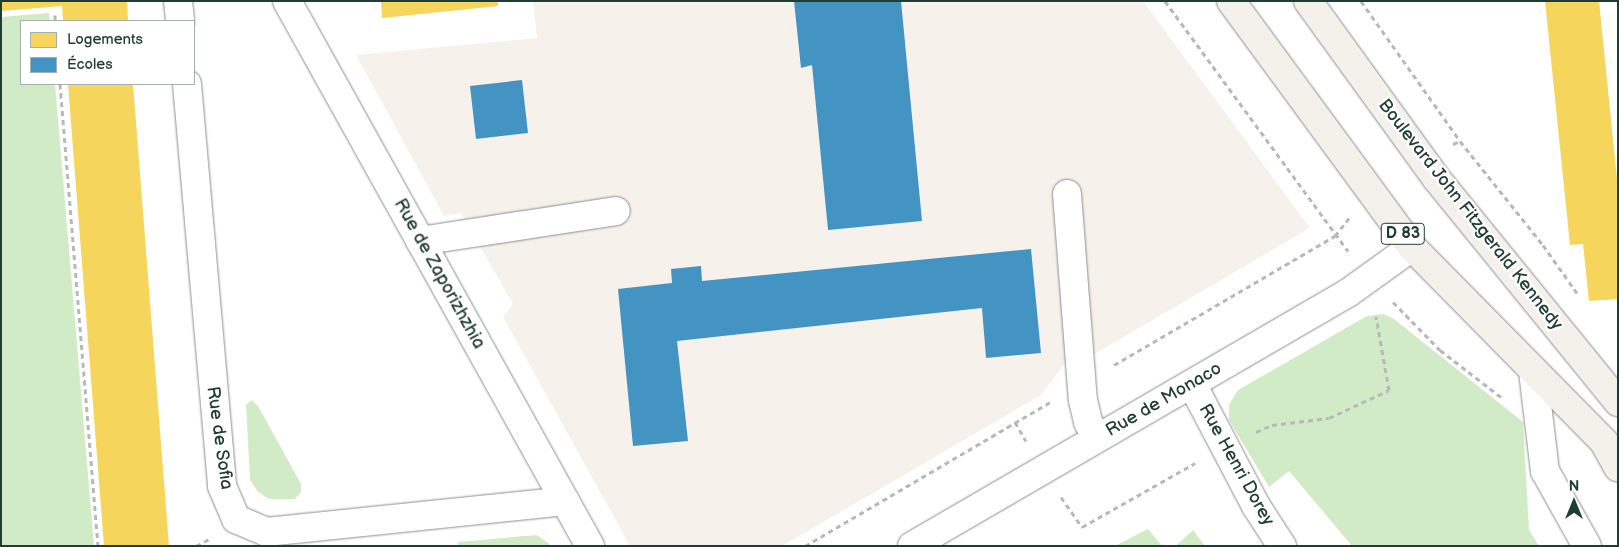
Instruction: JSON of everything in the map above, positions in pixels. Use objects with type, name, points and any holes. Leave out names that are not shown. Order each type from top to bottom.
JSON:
[{"type":"main road","name":"D 83","points":[[1231,1],[1412,247],[1604,442],[1618,467]]},
{"type":"main road","name":"Boulevard John Fitzgerald Kennedy","points":[[1308,1],[1423,161],[1618,402]]},
{"type":"street","points":[[178,1],[180,20]]},
{"type":"street","name":"Rue de Zaporizhzhia","points":[[287,1],[590,546]]},
{"type":"street","name":"Rue de Sofia","points":[[187,85],[222,486],[236,519],[266,532],[565,500]]},
{"type":"street","points":[[1067,194],[1087,444]]},
{"type":"street","points":[[420,241],[616,211]]},
{"type":"street","name":"Rue de Monaco","points":[[912,546],[1370,279],[1412,247]]},
{"type":"street","points":[[1533,371],[1545,472],[1587,546]]},
{"type":"street","name":"Rue Henri Dorey","points":[[1192,384],[1224,447],[1282,546]]},
{"type":"path","points":[[1361,1],[1460,140],[1543,245],[1578,294]]},
{"type":"path","points":[[55,15],[55,20]]},
{"type":"path","points":[[60,85],[98,546]]},
{"type":"path","points":[[1423,161],[1460,140]]},
{"type":"path","points":[[804,546],[1335,236],[1371,192]]},
{"type":"path","points":[[1015,422],[1043,470],[1082,527],[1224,447],[1272,425],[1329,418],[1389,390],[1370,279]]},
{"type":"shaded area","points":[[533,1],[1143,1],[1310,228],[1096,353],[1069,358],[1041,395],[782,546],[630,546],[503,317],[513,304],[461,213],[444,216],[356,55],[537,38]]},
{"type":"green space","points":[[49,13],[50,20],[20,20],[20,85],[55,85],[94,546],[1,546],[1,17]]},
{"type":"green space","points":[[1383,314],[1394,319],[1523,422],[1529,530],[1539,546],[1352,546],[1289,471],[1269,487],[1229,420],[1229,405],[1238,390],[1367,316]]},
{"type":"green space","points":[[252,400],[258,406],[301,484],[301,492],[295,499],[269,499],[258,492],[250,480],[246,405]]},
{"type":"green space","points":[[1148,529],[1162,546],[1115,546]]},
{"type":"green space","points":[[1193,530],[1205,546],[1176,546]]},
{"type":"green space","points":[[537,535],[552,546],[458,546],[458,542]]},
{"type":"building: Logements","points":[[1,1],[127,1],[128,20],[63,20],[62,6],[1,11]]},
{"type":"building: Logements","points":[[381,1],[498,1],[498,6],[382,18]]},
{"type":"building: Logements","points":[[1545,1],[1599,1],[1618,189],[1618,299],[1589,301],[1583,244],[1570,245]]},
{"type":"building: Logements","points":[[68,85],[133,85],[169,546],[104,546]]},
{"type":"building: Écoles","points":[[794,1],[901,1],[922,221],[828,230],[812,65],[801,68]]},
{"type":"building: Écoles","points":[[522,80],[528,133],[476,139],[470,86]]},
{"type":"building: Écoles","points":[[1031,249],[1041,353],[986,358],[982,308],[677,341],[688,441],[633,446],[618,289],[672,283],[671,269],[701,266],[702,281]]}]
